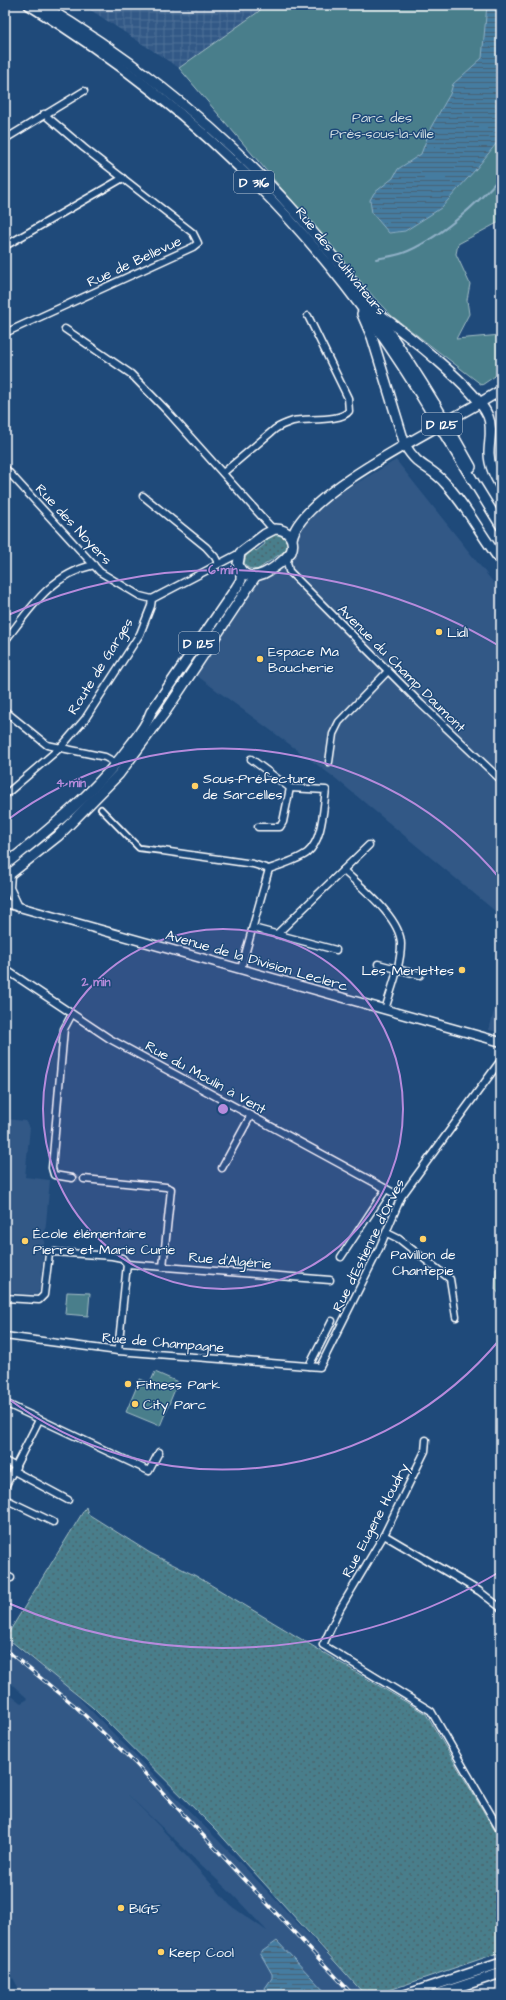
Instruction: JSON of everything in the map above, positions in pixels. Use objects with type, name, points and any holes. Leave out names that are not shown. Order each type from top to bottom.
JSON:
[{"type":"main road","name":"Rue des Cultivateurs","points":[[29,5],[93,46],[128,71],[201,131],[253,180],[299,228],[355,298],[432,406]]},
{"type":"main road","name":"Rue des Cultivateurs","points":[[42,5],[122,58],[223,139],[263,177],[299,216],[372,310],[402,352],[432,406],[501,521]]},
{"type":"main road","points":[[355,298],[372,337],[405,445],[417,462],[437,475],[452,490],[501,561]]},
{"type":"main road","points":[[372,310],[450,373],[479,403],[488,417],[490,436],[490,465],[501,487]]},
{"type":"main road","name":"D 125","points":[[273,529],[303,516],[353,476],[501,390]]},
{"type":"main road","name":"Rue des Cultivateurs","points":[[451,438],[501,526]]},
{"type":"main road","name":"D 125","points":[[292,538],[294,529],[303,516]]},
{"type":"main road","points":[[273,529],[286,531],[292,538],[293,547],[289,554],[272,568],[255,577],[246,575],[240,569],[238,558],[240,553],[273,529]]},
{"type":"main road","name":"D 125","points":[[5,865],[77,803],[118,764],[236,588],[241,580],[240,569]]},
{"type":"main road","name":"D 125","points":[[7,876],[58,836],[119,774],[166,711],[255,577]]},
{"type":"main road","points":[[7,876],[10,893],[18,907]]},
{"type":"main road","name":"Avenue de la Division Leclerc","points":[[5,903],[501,1042]]},
{"type":"main road","points":[[405,1995],[501,1963]]},
{"type":"main road","points":[[435,1995],[501,1974]]},
{"type":"street","points":[[5,140],[44,114],[84,91]]},
{"type":"street","name":"Rue de Bellevue","points":[[5,333],[192,248],[198,243],[193,233],[44,114]]},
{"type":"street","points":[[5,246],[123,178]]},
{"type":"street","points":[[223,473],[284,424],[297,420],[342,417],[349,411],[348,398],[308,316]]},
{"type":"street","points":[[65,329],[131,374],[168,412],[273,529]]},
{"type":"street","name":"Rue des Noyers","points":[[5,468],[100,572],[140,596],[152,598]]},
{"type":"street","points":[[143,496],[206,547],[220,563]]},
{"type":"street","points":[[152,598],[240,553]]},
{"type":"street","points":[[272,568],[289,571],[289,554]]},
{"type":"street","points":[[220,563],[232,563],[240,569]]},
{"type":"street","points":[[5,642],[38,598],[60,578],[79,568],[94,565]]},
{"type":"street","name":"Avenue du Champ Daumont","points":[[289,571],[388,671],[501,780]]},
{"type":"street","name":"Route de Garges","points":[[5,795],[61,747],[85,719],[140,634],[151,606],[152,598]]},
{"type":"street","points":[[330,762],[333,734],[339,722],[388,671]]},
{"type":"street","points":[[5,711],[47,745],[105,757],[118,764]]},
{"type":"street","points":[[101,809],[138,848],[253,864],[269,869],[306,853],[312,847],[319,833],[326,790],[290,788],[251,759]]},
{"type":"street","points":[[258,828],[280,827],[283,822],[290,788]]},
{"type":"street","points":[[277,934],[370,845]]},
{"type":"street","points":[[241,969],[269,869]]},
{"type":"street","points":[[343,870],[387,914],[398,929],[401,944],[385,1010]]},
{"type":"street","points":[[253,928],[336,950]]},
{"type":"street","points":[[378,964],[420,975]]},
{"type":"street","name":"Rue du Moulin à Vent","points":[[5,969],[110,1039],[402,1197]]},
{"type":"street","points":[[72,1014],[64,1029],[52,1168],[54,1175],[72,1178]]},
{"type":"street","name":"Rue d'Estienne d'Orves","points":[[320,1368],[387,1233],[402,1197],[501,1060]]},
{"type":"street","points":[[222,1168],[251,1116]]},
{"type":"street","points":[[84,1179],[166,1187],[171,1189],[163,1267]]},
{"type":"street","points":[[341,1257],[386,1189]]},
{"type":"street","points":[[387,1233],[399,1239],[450,1279],[456,1317]]},
{"type":"street","points":[[5,1298],[39,1300],[44,1295],[49,1254],[54,1252],[122,1258],[127,1264],[118,1351]]},
{"type":"street","name":"Rue d'Algérie","points":[[127,1264],[330,1280]]},
{"type":"street","points":[[309,1366],[332,1321]]},
{"type":"street","name":"Rue de Champagne","points":[[5,1336],[118,1351],[320,1368]]},
{"type":"street","points":[[5,1403],[149,1471],[159,1452]]},
{"type":"street","points":[[5,1487],[39,1420]]},
{"type":"street","name":"Rue Eugene Houdry","points":[[426,1440],[425,1451],[384,1535],[340,1609],[323,1645],[430,1711],[501,1832]]},
{"type":"street","points":[[5,1461],[15,1469],[68,1500]]},
{"type":"street","points":[[5,1499],[53,1522]]},
{"type":"street","points":[[384,1535],[479,1591],[501,1608]]},
{"type":"shaded area","points":[[83,5],[265,5],[258,12],[179,68]]},
{"type":"shaded area","points":[[487,5],[501,5],[501,134],[496,144],[476,169],[441,208],[405,231],[389,233],[372,213],[370,200],[374,193],[393,178],[398,169],[421,154],[431,127],[450,94],[453,84],[482,58]]},
{"type":"shaded area","points":[[396,460],[501,592],[501,916],[335,778],[177,661],[272,543],[307,512]]},
{"type":"shaded area","points":[[501,985],[501,1033],[489,1030]]},
{"type":"shaded area","name":"École élémentaire Pierre et Marie Curie","points":[[6,1119],[25,1121],[30,1128],[25,1177],[50,1180],[40,1289],[37,1295],[5,1292]]},
{"type":"shaded area","points":[[5,1639],[65,1684],[255,1878],[365,1995],[26,1995],[20,1991],[5,1963],[5,1691],[21,1703],[28,1699],[5,1678]],"holes":[[[128,1795],[234,1896],[267,1931],[231,1906],[160,1827]]]},
{"type":"shaded area","points":[[277,1941],[328,1995],[268,1995],[265,1988],[272,1978],[272,1974],[260,1953]]},
{"type":"green space","name":"Parc des Près-sous-la-ville","points":[[265,5],[501,5],[501,221],[458,244],[456,254],[470,284],[467,300],[469,314],[456,339],[501,335],[501,372],[482,385],[392,316],[378,302],[179,68],[258,12]]},
{"type":"green space","points":[[276,534],[285,538],[287,544],[286,550],[257,570],[248,568],[244,563],[246,556],[254,549],[256,551],[265,544],[264,541]]},
{"type":"green space","points":[[501,1265],[501,1296],[495,1289],[496,1268]]},
{"type":"green space","points":[[67,1292],[90,1293],[88,1316],[65,1314]]},
{"type":"green space","points":[[155,1372],[178,1382],[160,1426],[126,1412],[140,1379],[150,1383]]},
{"type":"green space","points":[[86,1507],[88,1514],[150,1553],[196,1576],[426,1714],[501,1841],[501,1952],[375,1995],[365,1995],[216,1830],[92,1707],[6,1637]]},
{"type":"waterway","points":[[376,259],[403,253],[429,240],[469,209],[501,176]]},
{"type":"tunnel","points":[[72,1178],[84,1179]]},
{"type":"railway","points":[[5,1649],[74,1705],[136,1764],[353,1995]]},
{"type":"place","name":"Lidl","points":[[439,632]]},
{"type":"place","name":"Espace Ma Boucherie","points":[[260,659]]},
{"type":"place","name":"Sous-Préfecture de Sarcelles","points":[[195,786]]},
{"type":"place","name":"Les Merlettes","points":[[462,970]]},
{"type":"place","name":"Pavillon de Chantepie","points":[[423,1239]]},
{"type":"place","name":"École élémentaire Pierre et Marie Curie","points":[[25,1241]]},
{"type":"place","name":"Fitness Park","points":[[128,1384]]},
{"type":"place","name":"City Parc","points":[[135,1404]]},
{"type":"place","name":"BIG5","points":[[121,1908]]},
{"type":"place","name":"Keep Cool","points":[[161,1952]]}]
